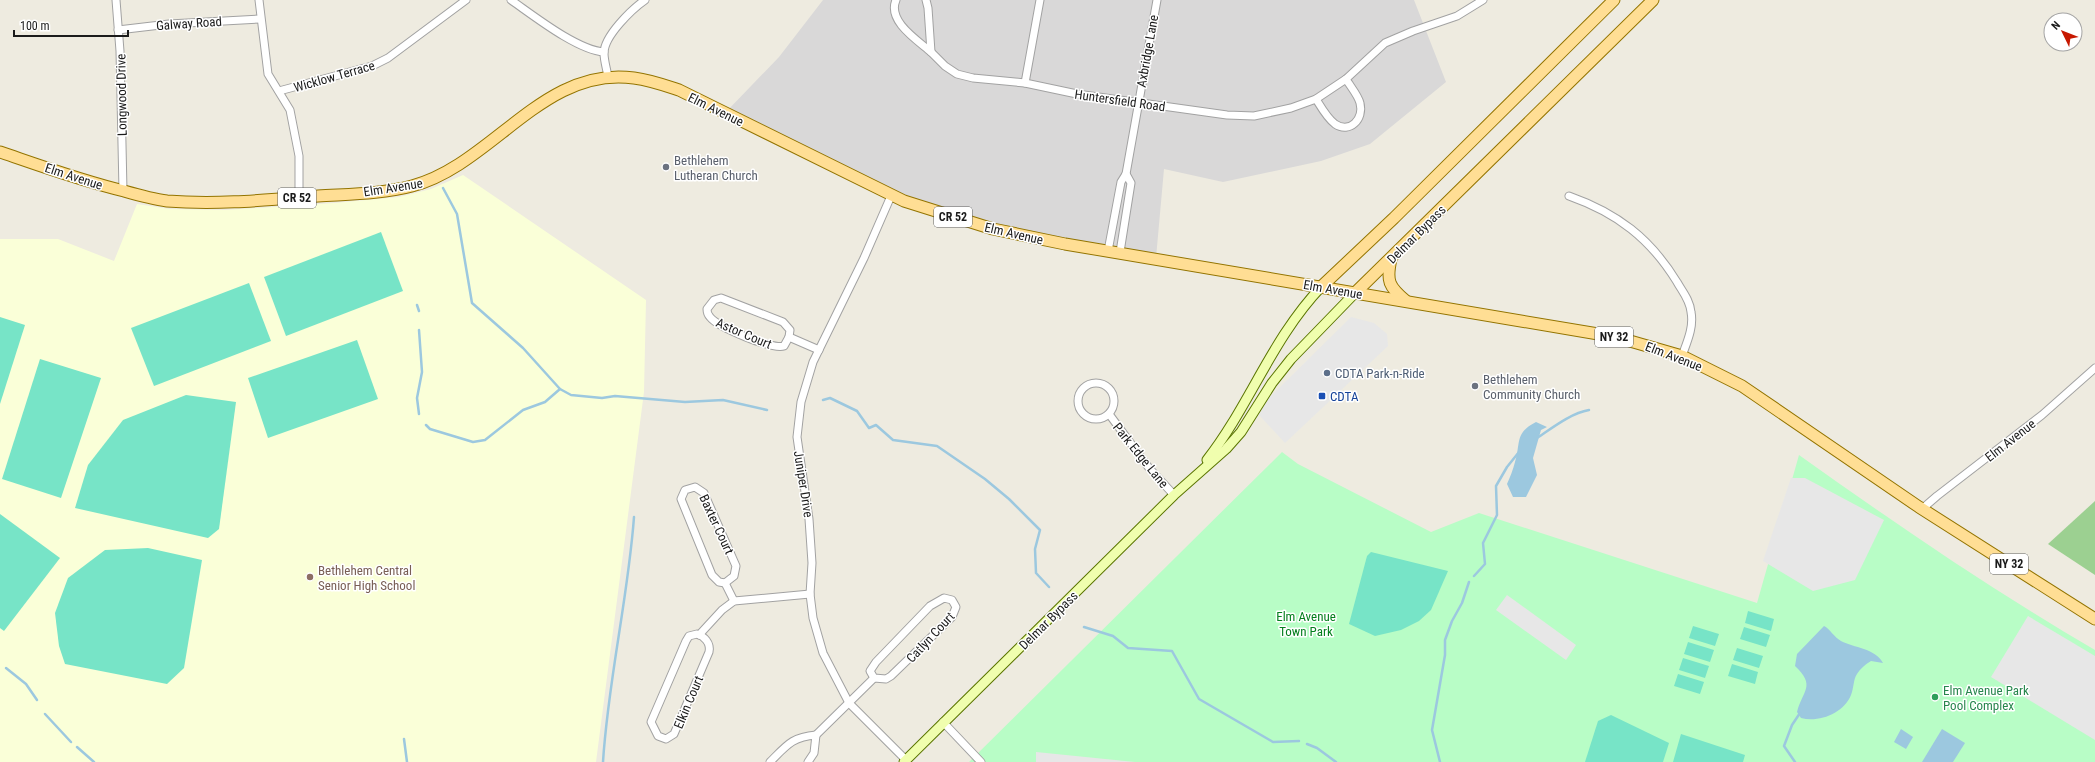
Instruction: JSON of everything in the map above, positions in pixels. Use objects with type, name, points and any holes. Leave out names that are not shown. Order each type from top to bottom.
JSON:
[{"type":"main road","name":"Delmar Bypass","points":[[1322,286],[1394,218],[1614,0]]},
{"type":"main road","name":"Delmar Bypass","points":[[1355,293],[1653,0]]},
{"type":"main road","name":"Elm Avenue","points":[[0,152],[123,191],[165,201],[231,203],[382,191],[410,187],[428,182],[470,158],[548,98],[565,90],[608,77],[632,77],[652,81],[679,90],[891,196],[932,212],[994,229],[1108,251],[1322,286],[1406,302],[1616,337],[1682,356],[1742,386],[1922,509],[2095,619]]},
{"type":"main road","points":[[1390,259],[1388,279],[1396,293],[1406,302]]},
{"type":"street","name":"Longwood Drive","points":[[116,0],[123,191]]},
{"type":"street","points":[[259,0],[260,20],[268,74],[290,110],[299,156],[299,198]]},
{"type":"street","name":"Wicklow Terrace","points":[[279,91],[372,66],[388,58],[466,0]]},
{"type":"street","points":[[512,0],[577,43],[594,51],[604,52]]},
{"type":"street","points":[[608,77],[604,52],[610,37],[616,28],[645,0]]},
{"type":"street","name":"Huntersfield Road","points":[[896,0],[894,10],[896,17],[910,34],[945,66],[957,74],[973,78],[1025,83],[1077,94],[1243,116],[1273,113],[1316,99],[1346,79],[1385,43],[1413,31],[1457,16],[1474,2],[1483,0]]},
{"type":"street","points":[[926,0],[928,8],[931,52]]},
{"type":"street","points":[[1025,83],[1040,0]]},
{"type":"street","name":"Axbridge Lane","points":[[1108,251],[1121,182],[1126,174],[1157,0]]},
{"type":"street","name":"Galway Road","points":[[118,30],[169,24],[260,20]]},
{"type":"street","points":[[1316,99],[1330,120],[1335,124],[1347,127],[1353,125],[1360,117],[1361,109],[1358,98],[1346,79]]},
{"type":"street","name":"Axbridge Lane","points":[[1120,252],[1131,183],[1126,174]]},
{"type":"street","name":"Juniper Drive","points":[[891,196],[813,362],[801,402],[797,437],[810,519],[812,563],[810,594],[813,618],[823,653],[849,702],[905,761]]},
{"type":"street","points":[[1569,196],[1594,205],[1645,239],[1672,274],[1690,303],[1691,310],[1691,329],[1682,356]]},
{"type":"street","points":[[1116,210],[1126,212]]},
{"type":"street","name":"Delmar Bypass","points":[[1192,478],[1215,450],[1292,320],[1322,286]]},
{"type":"street","name":"Delmar Bypass","points":[[905,761],[1174,495],[1226,449],[1241,432],[1260,402],[1291,359],[1355,293]]},
{"type":"street","name":"Astor Court","points":[[721,298],[730,301],[784,322],[790,330],[789,337],[784,346],[780,348],[767,345],[719,325],[710,318],[707,309],[714,300],[721,298]]},
{"type":"street","name":"Astor Court","points":[[789,337],[819,350]]},
{"type":"street","name":"Elm Avenue","points":[[1922,509],[2042,415],[2095,368]]},
{"type":"street","name":"Park Edge Lane","points":[[1096,383],[1107,387],[1114,397],[1113,409],[1109,414],[1104,418],[1092,420],[1082,414],[1077,403],[1080,391],[1090,384],[1096,383]]},
{"type":"street","points":[[1249,392],[1260,402]]},
{"type":"street","name":"Park Edge Lane","points":[[1109,414],[1149,468],[1174,495]]},
{"type":"street","name":"Baxter Court","points":[[695,487],[704,493],[736,566],[734,576],[725,583],[719,582],[712,575],[684,508],[681,495],[688,488],[695,487]]},
{"type":"street","name":"Baxter Court","points":[[725,583],[734,601]]},
{"type":"street","points":[[734,601],[810,594]]},
{"type":"street","name":"Catlyn Court","points":[[944,598],[952,600],[956,607],[952,617],[891,676],[886,679],[874,678],[870,674],[872,666],[930,606],[944,598]]},
{"type":"street","name":"Elkin Court","points":[[699,635],[708,643],[709,652],[674,734],[666,739],[658,736],[651,722],[686,640],[689,636],[699,635],[722,610],[734,601]]},
{"type":"street","points":[[808,762],[814,753],[816,735],[874,678]]},
{"type":"street","points":[[944,722],[981,762]]},
{"type":"street","points":[[770,762],[790,742],[801,736],[816,735]]},
{"type":"shaded area","points":[[823,0],[1414,0],[1446,82],[1370,144],[1321,161],[1223,182],[1164,169],[1156,258],[933,212],[725,113],[779,57]]},
{"type":"shaded area","name":"Bethlehem Central Senior High School","points":[[463,175],[646,300],[644,392],[596,762],[0,762],[0,239],[58,239],[114,261],[137,204],[170,209],[225,210],[334,203],[399,197],[431,189]]},
{"type":"shaded area","name":"CDTA Park-n-Ride","points":[[1351,317],[1374,323],[1387,334],[1388,346],[1285,443],[1259,415],[1267,400]]},
{"type":"shaded area","points":[[1791,478],[1805,478],[1884,520],[1855,580],[1813,591],[1763,561]]},
{"type":"shaded area","points":[[1507,595],[1576,645],[1566,660],[1496,610]]},
{"type":"shaded area","points":[[2028,616],[2095,656],[2095,740],[1991,677]]},
{"type":"shaded area","points":[[1036,752],[1135,762],[1036,762]]},
{"type":"green space","points":[[381,232],[403,291],[286,336],[264,277]]},
{"type":"green space","points":[[249,283],[271,341],[154,386],[131,328]]},
{"type":"green space","points":[[0,317],[25,325],[0,404]]},
{"type":"green space","points":[[357,340],[378,399],[268,438],[248,378]]},
{"type":"green space","points":[[40,359],[101,378],[61,498],[2,479]]},
{"type":"green space","points":[[186,395],[236,402],[219,529],[208,538],[75,508],[88,465],[123,420]]},
{"type":"green space","name":"Elm Avenue Town Park","points":[[1282,452],[1298,464],[1431,532],[1479,513],[1757,603],[1799,455],[1945,556],[2019,604],[2095,650],[2095,762],[969,762]]},
{"type":"green space","points":[[2095,501],[2095,575],[2048,544]]},
{"type":"green space","points":[[0,514],[60,558],[4,631],[0,628]]},
{"type":"green space","points":[[148,548],[202,560],[184,668],[167,684],[65,664],[59,646],[55,613],[68,578],[105,550]]},
{"type":"green space","points":[[1371,552],[1448,571],[1431,610],[1419,621],[1401,630],[1375,636],[1349,624],[1367,556]]},
{"type":"green space","points":[[1748,611],[1774,619],[1771,631],[1745,623]]},
{"type":"green space","points":[[1693,626],[1719,634],[1715,646],[1689,638]]},
{"type":"green space","points":[[1744,627],[1770,635],[1766,647],[1740,639]]},
{"type":"green space","points":[[1688,642],[1714,650],[1710,662],[1684,654]]},
{"type":"green space","points":[[1737,648],[1763,656],[1759,668],[1733,660]]},
{"type":"green space","points":[[1683,658],[1709,666],[1705,678],[1679,670]]},
{"type":"green space","points":[[1732,664],[1758,672],[1755,684],[1728,676]]},
{"type":"green space","points":[[1678,674],[1704,682],[1700,694],[1674,686]]},
{"type":"green space","points":[[1611,715],[1669,743],[1663,762],[1585,762],[1598,721]]},
{"type":"green space","points":[[1681,734],[1745,755],[1743,762],[1673,762]]},
{"type":"water","points":[[1536,422],[1547,427],[1541,430],[1533,458],[1537,475],[1526,497],[1513,497],[1507,484],[1517,456],[1521,435],[1524,430]]},
{"type":"water","points":[[1824,626],[1841,641],[1870,651],[1883,663],[1871,661],[1861,668],[1854,681],[1852,692],[1848,701],[1837,712],[1823,718],[1801,718],[1797,712],[1805,693],[1806,684],[1805,679],[1795,666],[1797,654]]},
{"type":"water","points":[[1901,729],[1913,737],[1906,749],[1894,742]]},
{"type":"water","points":[[1942,729],[1965,743],[1953,762],[1922,762]]},
{"type":"waterway","points":[[443,188],[457,214],[472,303],[523,348],[560,389],[571,395],[602,398],[615,396],[685,402],[723,400],[767,410]]},
{"type":"waterway","points":[[417,305],[419,311]]},
{"type":"waterway","points":[[419,330],[422,372],[417,398],[419,414]]},
{"type":"waterway","points":[[426,425],[430,429],[473,442],[485,440],[523,410],[545,402],[560,389]]},
{"type":"waterway","points":[[823,400],[830,398],[857,411],[869,428],[876,425],[893,440],[937,446],[985,479],[1009,499],[1040,530],[1035,549],[1036,573],[1049,587]]},
{"type":"waterway","points":[[1537,438],[1575,414],[1589,410]]},
{"type":"waterway","points":[[1474,576],[1485,564],[1483,543],[1497,515],[1496,486],[1507,467],[1519,452]]},
{"type":"waterway","points":[[603,762],[609,701],[627,578],[634,517]]},
{"type":"waterway","points":[[1440,762],[1432,730],[1445,655],[1445,640],[1452,621],[1462,603],[1469,582]]},
{"type":"waterway","points":[[1084,627],[1113,636],[1128,648],[1172,651],[1199,699],[1273,742],[1299,741]]},
{"type":"waterway","points":[[6,668],[26,684],[37,700]]},
{"type":"waterway","points":[[1795,762],[1784,746],[1792,725],[1800,713]]},
{"type":"waterway","points":[[45,714],[71,742]]},
{"type":"waterway","points":[[404,739],[407,762]]},
{"type":"waterway","points":[[1307,744],[1317,748],[1336,762]]},
{"type":"waterway","points":[[77,747],[94,762]]},
{"type":"place","name":"Bethlehem Lutheran Church","points":[[666,167]]},
{"type":"place","name":"CDTA Park-n-Ride","points":[[1327,373]]},
{"type":"place","name":"Bethlehem Community Church","points":[[1475,386]]},
{"type":"place","name":"CDTA","points":[[1322,396]]},
{"type":"place","name":"Bethlehem Central Senior High School","points":[[310,577]]},
{"type":"place","name":"Elm Avenue Park Pool Complex","points":[[1935,697]]}]
